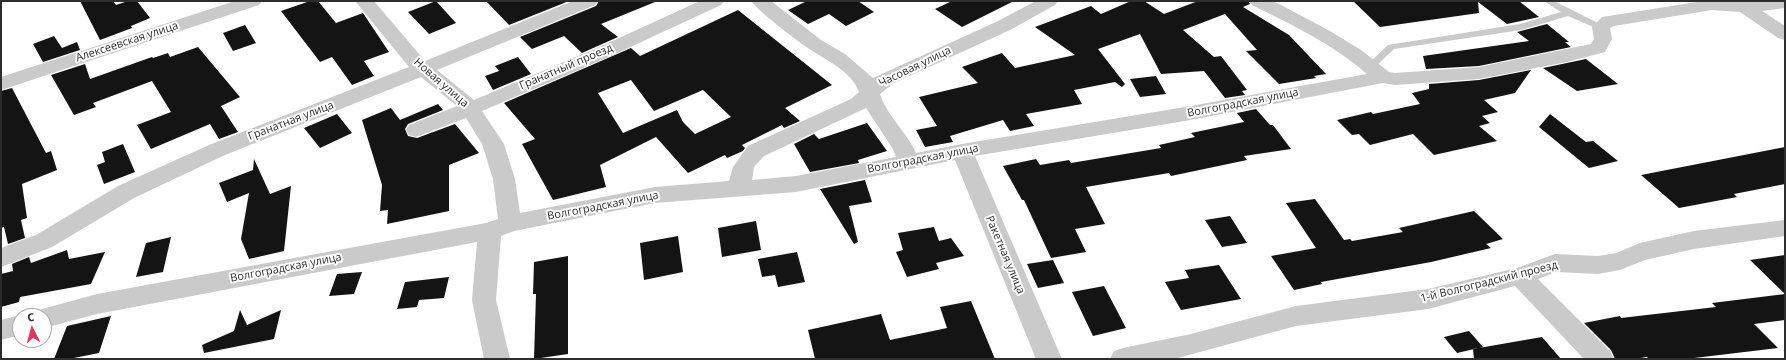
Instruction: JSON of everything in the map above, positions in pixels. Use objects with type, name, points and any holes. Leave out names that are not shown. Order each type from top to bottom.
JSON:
[{"type":"street","name":"Алексеевская улица","points":[[1,84],[252,1]]},
{"type":"street","name":"Новая улица","points":[[364,1],[416,63],[464,101],[471,109],[493,144],[504,179],[500,227],[484,300],[497,359]]},
{"type":"street","name":"Гранатная улица","points":[[1,258],[44,240],[126,192],[217,150],[589,1]]},
{"type":"street","name":"Гранатный проезд","points":[[416,130],[471,109],[646,33],[715,1]]},
{"type":"street","points":[[760,1],[814,44],[838,58],[865,81],[873,104],[903,148],[908,161]]},
{"type":"street","name":"Часовая улица","points":[[740,188],[741,173],[744,164],[756,151],[858,104],[869,92],[887,79],[1003,26],[1049,1]]},
{"type":"street","points":[[1258,1],[1313,28],[1377,71]]},
{"type":"street","points":[[1601,27],[1608,21],[1708,3],[1744,7],[1785,3]]},
{"type":"street","points":[[1744,7],[1785,34]]},
{"type":"street","name":"Волгоградская улица","points":[[52,316],[97,304],[500,227],[655,195],[796,184],[962,151],[1185,114],[1377,71],[1395,79],[1479,73],[1567,56],[1598,48],[1603,39],[1601,27]]},
{"type":"street","name":"Ракетная улица","points":[[962,151],[1049,359]]},
{"type":"street","name":"1-й Волгоградский проезд","points":[[1123,359],[1191,345],[1296,316],[1428,299],[1520,276],[1555,263],[1598,265],[1620,262],[1640,252],[1694,240],[1785,228]]},
{"type":"street","points":[[1520,276],[1601,359]]},
{"type":"street","points":[[1,330],[12,327]]},
{"type":"lane","points":[[1548,1],[1569,13],[1601,27]]},
{"type":"lane","points":[[1377,71],[1391,46],[1521,27],[1569,13]]},
{"type":"building","points":[[80,1],[113,1],[116,5],[128,1],[137,1],[150,18],[131,26],[132,28],[100,40]]},
{"type":"building","points":[[310,1],[318,1],[336,23],[363,13],[389,52],[364,61],[374,76],[352,85],[332,57],[320,62],[281,11]]},
{"type":"building","points":[[436,1],[456,23],[429,34],[408,12]]},
{"type":"building","points":[[486,1],[569,1],[509,25]]},
{"type":"building","points":[[599,1],[655,2],[601,24],[618,37],[582,53],[564,36],[532,49],[520,37],[596,6]]},
{"type":"building","points":[[807,1],[858,1],[874,12],[846,26],[829,14],[808,24],[788,10]]},
{"type":"building","points":[[952,1],[1014,1],[962,27],[935,9]]},
{"type":"building","points":[[1131,1],[1144,1],[1164,14],[1198,1],[1248,1],[1250,4],[1243,7],[1289,35],[1326,74],[1314,76],[1316,78],[1279,84],[1246,51],[1257,50],[1225,14],[1183,30],[1214,57],[1221,56],[1247,90],[1242,91],[1245,95],[1225,98],[1204,71],[1161,74],[1140,34],[1098,49],[1125,84],[1122,87],[1115,82],[1074,90],[1082,104],[1026,114],[1034,126],[1010,131],[1003,120],[950,136],[953,142],[925,147],[916,130],[937,126],[919,97],[978,83],[962,67],[1002,53],[1015,68],[1075,55],[1035,27],[1091,6],[1101,14]]},
{"type":"building","points":[[1353,1],[1519,1],[1539,17],[1507,24],[1478,2],[1479,13],[1380,27]]},
{"type":"building","points":[[738,10],[832,85],[785,108],[800,121],[784,128],[782,125],[742,145],[745,148],[743,151],[727,158],[725,155],[688,173],[656,137],[600,165],[606,187],[553,200],[522,144],[535,139],[504,103],[631,48],[640,56]],"holes":[[[631,80],[654,111],[703,90],[731,117],[695,134],[683,122],[677,110],[623,133],[598,93]]]},
{"type":"building","points":[[1547,24],[1569,42],[1565,42],[1571,47],[1479,66],[1426,69],[1423,56],[1529,41],[1517,32]]},
{"type":"building","points":[[245,25],[256,43],[233,51],[223,33]]},
{"type":"building","points":[[54,36],[62,48],[77,42],[80,50],[43,62],[33,44]]},
{"type":"building","points":[[198,47],[240,97],[221,106],[238,132],[219,139],[210,124],[151,149],[137,125],[171,112],[152,81],[93,103],[96,107],[74,115],[51,75],[85,64],[90,79],[152,57],[153,58],[168,53],[170,57]]},
{"type":"building","points":[[518,57],[531,74],[493,90],[485,76],[499,71],[495,66]]},
{"type":"building","points":[[1586,59],[1618,84],[1577,91],[1543,68]]},
{"type":"building","points":[[1531,70],[1515,93],[1484,100],[1498,112],[1482,116],[1490,123],[1479,126],[1497,141],[1434,155],[1413,134],[1370,145],[1359,134],[1352,135],[1337,120],[1371,112],[1373,114],[1420,104],[1412,93],[1429,89],[1429,84],[1479,80]]},
{"type":"building","points":[[1156,76],[1166,94],[1140,97],[1130,79]]},
{"type":"building","points":[[12,88],[46,153],[51,151],[57,170],[22,184],[27,218],[21,220],[25,238],[8,244],[4,227],[1,228],[1,91]]},
{"type":"building","points":[[438,104],[443,110],[408,124],[405,129],[408,136],[417,138],[455,124],[479,153],[449,165],[449,211],[387,224],[388,210],[380,211],[382,185],[362,120],[391,108],[400,120]]},
{"type":"building","points":[[1256,109],[1270,125],[1273,125],[1291,149],[1244,156],[1247,160],[1171,176],[1169,173],[1086,187],[1105,224],[1075,229],[1086,252],[1051,258],[1024,200],[1022,200],[1003,166],[1036,159],[1040,165],[1069,160],[1071,163],[1161,148],[1159,145],[1195,137],[1191,133],[1244,122],[1237,113]]},
{"type":"building","points":[[337,114],[352,133],[320,148],[304,128]]},
{"type":"building","points":[[1550,114],[1586,142],[1593,141],[1618,161],[1589,168],[1539,127]]},
{"type":"building","points":[[867,123],[887,151],[858,160],[859,163],[810,172],[794,144],[814,134],[819,139]]},
{"type":"building","points":[[123,144],[135,172],[104,184],[97,165],[105,162],[102,152]]},
{"type":"building","points":[[1785,147],[1785,184],[1734,194],[1737,197],[1679,208],[1641,175]]},
{"type":"building","points":[[254,159],[270,194],[291,186],[284,251],[249,259],[241,239],[249,193],[227,202],[219,183],[253,170]]},
{"type":"building","points":[[865,180],[872,202],[849,206],[858,242],[854,244],[820,189]]},
{"type":"building","points":[[1315,199],[1344,240],[1350,239],[1352,241],[1403,232],[1399,228],[1474,211],[1503,239],[1486,244],[1491,248],[1431,262],[1321,282],[1322,284],[1294,290],[1271,256],[1316,248],[1286,203]]},
{"type":"building","points":[[1230,216],[1247,243],[1222,247],[1205,220]]},
{"type":"building","points":[[756,221],[761,250],[722,257],[718,228]]},
{"type":"building","points":[[934,227],[939,241],[951,238],[964,256],[936,263],[939,269],[907,277],[896,252],[903,250],[898,233]]},
{"type":"building","points":[[678,236],[683,272],[644,280],[640,243]]},
{"type":"building","points":[[171,237],[163,272],[136,277],[146,243]]},
{"type":"building","points":[[67,250],[69,259],[105,252],[91,284],[20,297],[19,302],[1,307],[1,274],[13,271],[12,264],[29,257],[31,263]]},
{"type":"building","points":[[797,252],[805,282],[778,287],[775,275],[762,277],[758,259]]},
{"type":"building","points":[[1785,255],[1785,294],[1750,260]]},
{"type":"building","points":[[568,256],[568,354],[534,359],[536,294],[533,294],[534,262]]},
{"type":"building","points":[[1053,260],[1064,283],[1038,288],[1027,264]]},
{"type":"building","points":[[1219,265],[1241,299],[1181,310],[1165,282],[1189,278],[1185,270]]},
{"type":"building","points":[[362,272],[354,294],[329,296],[337,274]]},
{"type":"building","points":[[449,277],[444,298],[419,300],[417,307],[397,309],[405,282]]},
{"type":"building","points":[[1104,286],[1126,328],[1093,336],[1072,292]]},
{"type":"building","points":[[1785,294],[1785,320],[1754,324],[1778,348],[1686,359],[1649,359],[1647,357],[1615,359],[1611,350],[1584,323],[1620,316],[1621,318],[1716,307],[1712,303]]},
{"type":"building","points":[[971,301],[995,359],[815,359],[808,330],[881,314],[890,340],[947,328],[940,307]]},
{"type":"building","points":[[240,310],[247,325],[281,310],[274,339],[204,353],[202,345],[234,331]]},
{"type":"building","points":[[111,316],[99,353],[69,359],[54,359],[67,326]]},
{"type":"building","points":[[1469,331],[1483,347],[1457,353],[1444,337]]},
{"type":"building","points":[[1542,337],[1561,359],[1474,359],[1473,349]]}]
